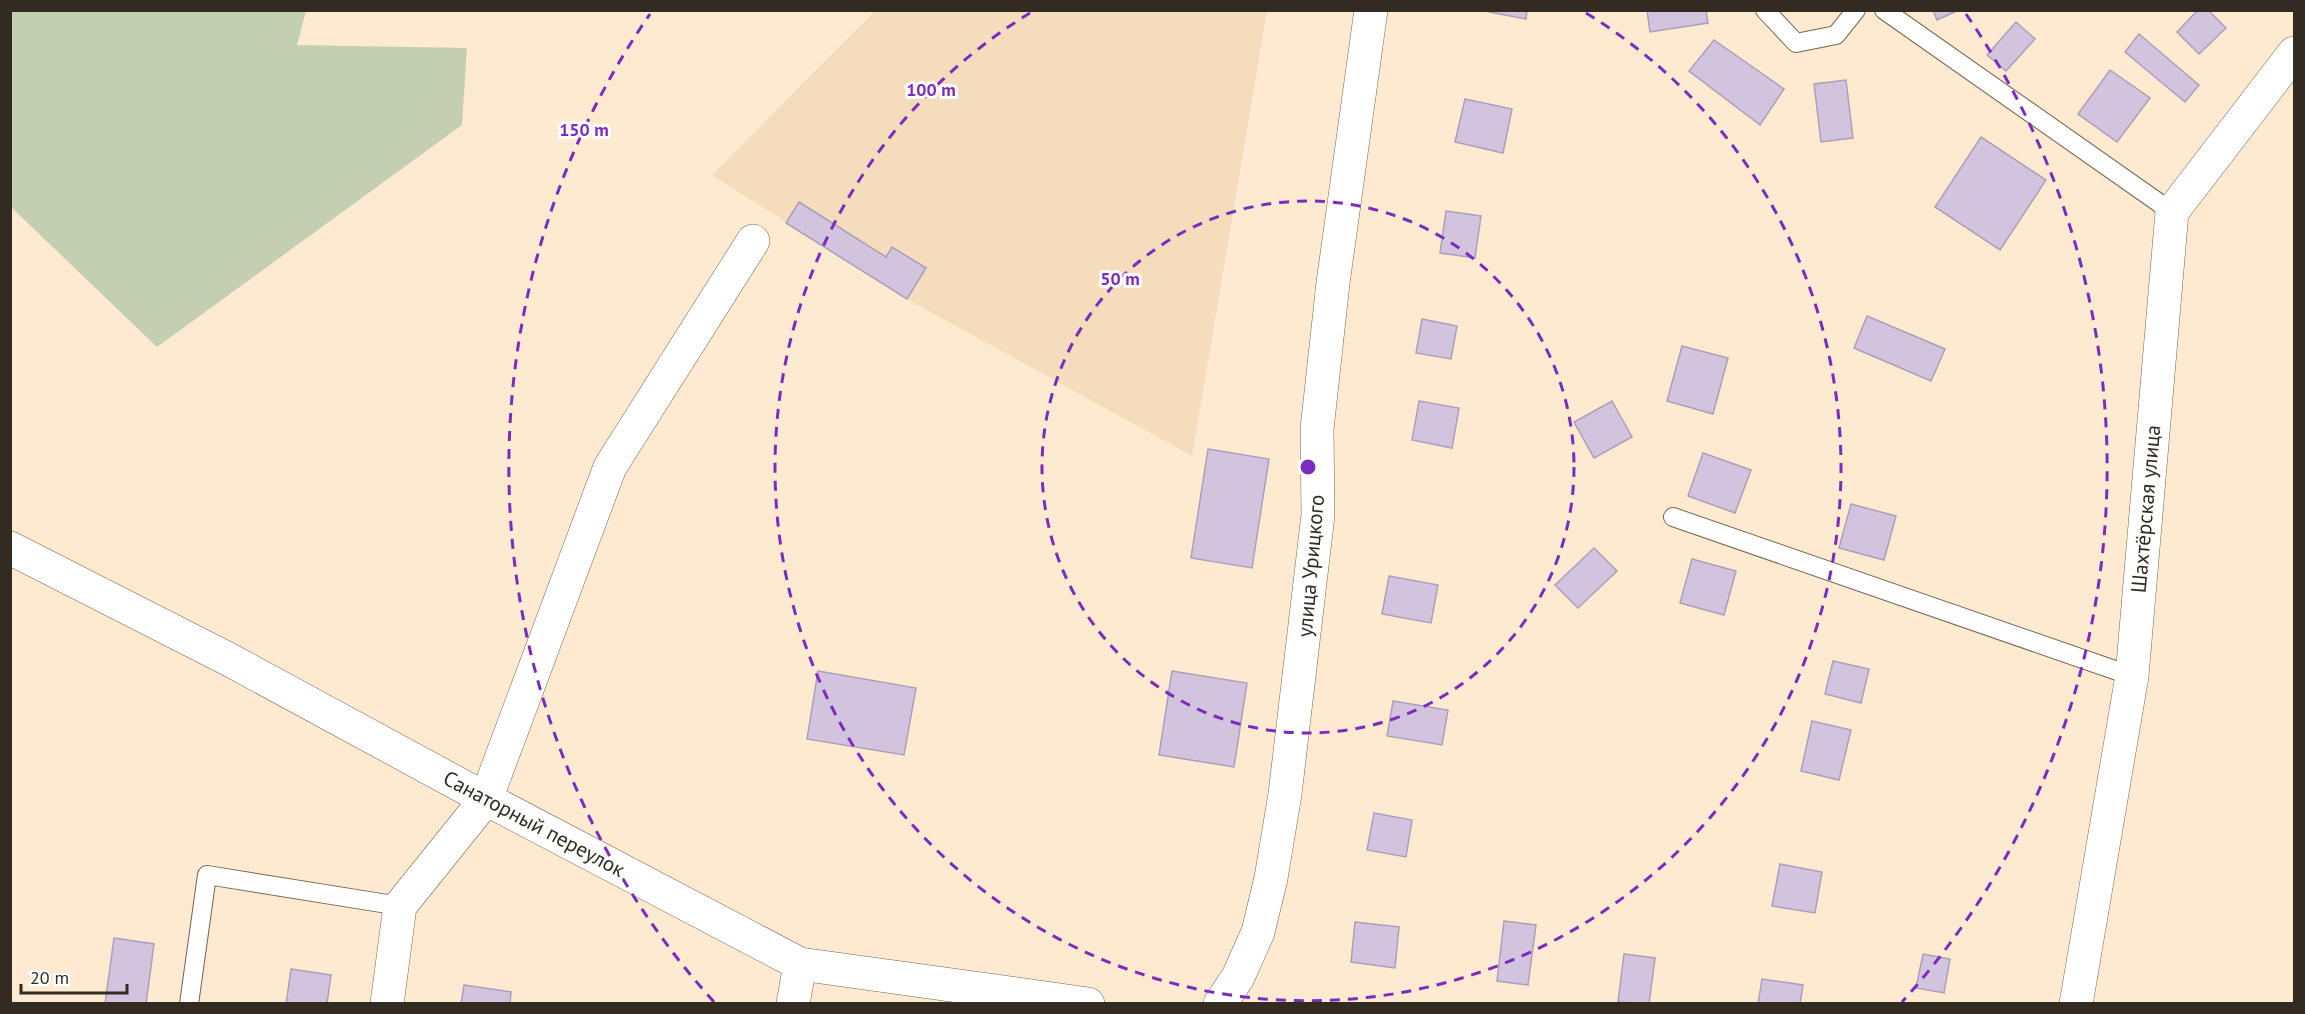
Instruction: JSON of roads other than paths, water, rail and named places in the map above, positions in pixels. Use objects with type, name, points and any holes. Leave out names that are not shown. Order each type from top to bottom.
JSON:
[{"type":"street","name":"улица Урицкого","points":[[1220,1004],[1238,977],[1258,932],[1271,878],[1285,794],[1318,515],[1317,429],[1333,284],[1371,10]]},
{"type":"street","points":[[2172,212],[2295,53]]},
{"type":"street","name":"Шахтёрская улица","points":[[2076,1004],[2132,676],[2172,212]]},
{"type":"street","points":[[387,1004],[400,906],[486,799],[610,467],[753,241]]},
{"type":"street","name":"Санаторный переулок","points":[[10,548],[230,660],[486,799],[800,964],[1088,1004]]},
{"type":"street","points":[[793,1004],[800,964]]},
{"type":"lane","points":[[1765,10],[1796,43],[1836,35],[1856,10]]},
{"type":"lane","points":[[1884,10],[2172,212]]},
{"type":"lane","points":[[1673,517],[2132,676]]},
{"type":"lane","points":[[189,1004],[207,875],[400,906]]}]
